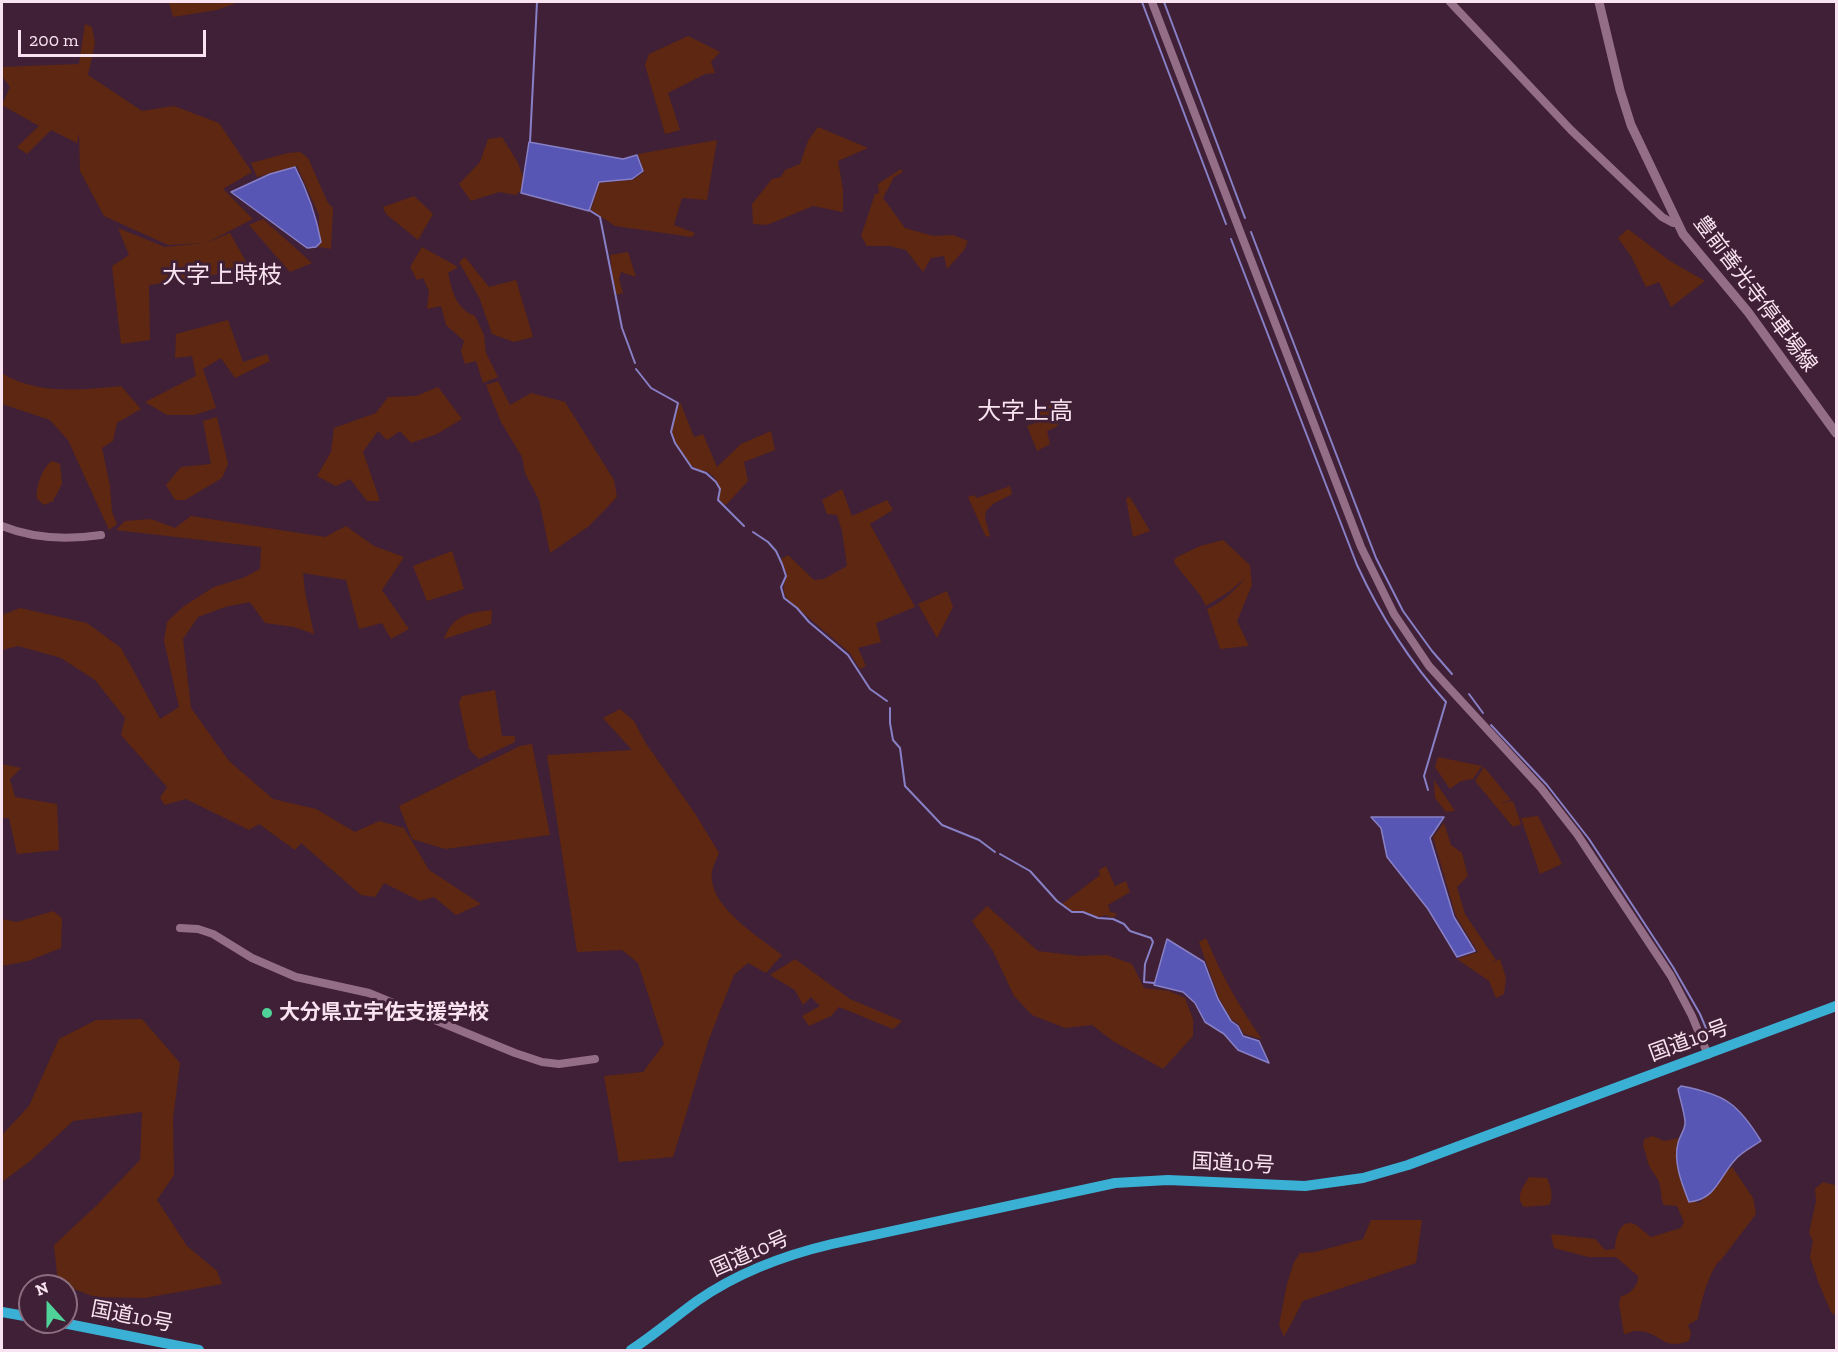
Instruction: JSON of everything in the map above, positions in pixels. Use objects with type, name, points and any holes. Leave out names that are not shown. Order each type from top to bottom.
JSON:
[{"type":"highway","name":"国道10号","points":[[631,1350],[698,1300],[729,1282],[778,1260],[814,1248],[1115,1183],[1154,1180],[1305,1186],[1363,1178],[1408,1165],[1836,1006]]},
{"type":"highway","points":[[2,1312],[18,1315]]},
{"type":"highway","name":"国道10号","points":[[78,1326],[199,1350]]},
{"type":"main road","name":"豊前善光寺停車場線","points":[[1599,2],[1620,90],[1631,125],[1677,223],[1690,243],[1748,312],[1836,433]]},
{"type":"street","points":[[1152,2],[1360,547],[1383,596],[1429,666],[1541,788],[1577,834],[1671,976],[1692,1016],[1708,1055]]},
{"type":"street","points":[[1450,2],[1584,143],[1662,216],[1673,224],[1677,223]]},
{"type":"street","points":[[2,526],[25,534],[57,538],[101,535]]},
{"type":"street","points":[[180,928],[198,929],[213,934],[252,958],[296,977],[369,993],[514,1053],[542,1062],[559,1064],[595,1059]]},
{"type":"shaded area","points":[[169,2],[239,2],[217,10],[173,17]]},
{"type":"shaded area","points":[[85,24],[92,27],[95,43],[88,75],[142,111],[174,106],[219,123],[252,172],[223,189],[253,219],[206,243],[230,233],[250,269],[149,285],[150,340],[121,344],[112,266],[129,255],[118,228],[165,247],[204,243],[168,245],[104,216],[80,171],[79,133],[77,143],[51,130],[27,154],[17,147],[39,126],[2,105],[10,87],[2,76],[2,67],[79,64]]},
{"type":"shaded area","points":[[688,36],[720,52],[711,62],[715,73],[705,74],[668,93],[680,130],[665,134],[645,65],[649,54]]},
{"type":"shaded area","points":[[818,127],[868,148],[838,161],[843,190],[843,212],[813,206],[767,225],[753,224],[752,204],[772,179],[781,177],[785,170],[800,164],[808,141]]},
{"type":"shaded area","points":[[502,137],[518,163],[526,185],[516,195],[499,192],[471,201],[459,184],[480,162],[488,139]]},
{"type":"shaded area","points":[[717,140],[707,200],[682,198],[674,225],[695,233],[692,237],[615,226],[591,210],[599,183],[633,180],[644,172],[638,154]]},
{"type":"shaded area","points":[[529,142],[623,159],[637,155],[643,171],[632,179],[599,182],[589,211],[521,193]]},
{"type":"shaded area","points":[[300,152],[308,158],[328,203],[333,208],[331,249],[319,247],[319,215],[297,166],[257,177],[251,163]]},
{"type":"shaded area","points":[[295,167],[317,222],[321,242],[316,247],[307,248],[231,192],[270,174]]},
{"type":"shaded area","points":[[901,169],[903,172],[894,177],[883,198],[905,228],[933,236],[953,235],[968,241],[964,250],[947,269],[944,256],[931,258],[923,272],[906,250],[890,246],[867,246],[861,236],[875,194],[879,193],[878,184]]},
{"type":"shaded area","points":[[414,196],[433,214],[418,240],[386,214],[383,207]]},
{"type":"shaded area","points":[[263,219],[312,263],[290,272],[249,225]]},
{"type":"shaded area","points":[[1628,229],[1670,261],[1705,281],[1671,307],[1659,282],[1646,287],[1631,256],[1618,238]]},
{"type":"shaded area","points":[[422,247],[458,267],[448,273],[453,293],[463,309],[475,316],[484,335],[486,353],[498,377],[483,383],[476,361],[465,364],[461,351],[464,341],[446,325],[441,306],[427,309],[429,291],[423,278],[417,280],[410,267]]},
{"type":"shaded area","points":[[628,252],[636,277],[621,272],[619,279],[623,293],[615,295],[610,255]]},
{"type":"shaded area","points":[[465,257],[489,287],[516,280],[533,337],[514,342],[492,334],[479,297],[459,262]]},
{"type":"shaded area","points":[[228,320],[243,362],[267,354],[270,361],[235,378],[221,358],[203,369],[216,408],[194,415],[167,415],[145,402],[196,376],[192,356],[175,358],[176,334]]},
{"type":"shaded area","points":[[2,373],[29,385],[44,388],[91,389],[121,386],[141,409],[117,423],[113,441],[102,448],[110,486],[112,512],[117,524],[109,530],[68,440],[50,420],[2,404]]},
{"type":"shaded area","points":[[498,381],[510,405],[531,393],[565,402],[614,480],[617,497],[589,526],[550,553],[539,500],[525,473],[522,457],[501,422],[486,385]]},
{"type":"shaded area","points":[[438,387],[462,419],[437,434],[411,443],[400,431],[387,440],[378,431],[363,452],[380,501],[367,501],[350,479],[336,486],[317,476],[331,452],[334,428],[376,413],[388,397],[416,396]]},
{"type":"shaded area","points":[[680,402],[694,437],[703,434],[717,467],[741,444],[771,431],[775,450],[744,462],[748,481],[726,505],[719,500],[720,492],[715,478],[708,472],[698,470],[691,465],[676,445],[672,429]]},
{"type":"shaded area","points":[[1052,402],[1058,426],[1047,431],[1050,444],[1037,451],[1027,426],[1038,422],[1035,407]]},
{"type":"shaded area","points":[[217,417],[228,464],[222,478],[185,500],[175,500],[166,485],[181,467],[211,464],[203,421]]},
{"type":"shaded area","points":[[52,461],[60,464],[62,484],[53,501],[44,505],[37,499],[37,489],[43,472]]},
{"type":"shaded area","points":[[1010,486],[1012,494],[993,504],[986,511],[985,518],[990,536],[986,537],[968,497],[974,495],[977,498]]},
{"type":"shaded area","points":[[842,489],[852,516],[887,500],[893,510],[870,524],[915,607],[876,623],[881,642],[858,648],[866,666],[860,669],[850,653],[788,600],[784,591],[787,575],[781,559],[788,555],[814,580],[824,579],[847,566],[842,531],[837,515],[827,514],[822,500]]},
{"type":"shaded area","points":[[1130,497],[1150,531],[1133,537],[1126,498]]},
{"type":"shaded area","points":[[191,516],[325,537],[346,526],[374,546],[404,557],[382,590],[409,629],[391,639],[382,623],[359,629],[346,580],[303,573],[314,634],[294,627],[265,623],[250,602],[225,607],[198,617],[183,639],[191,708],[229,761],[273,799],[316,809],[355,832],[379,821],[404,828],[429,870],[481,904],[456,915],[434,897],[420,901],[384,883],[375,897],[361,895],[301,843],[295,850],[259,824],[249,830],[186,799],[165,805],[160,798],[167,787],[121,735],[125,718],[95,680],[61,658],[18,646],[2,650],[2,615],[20,608],[87,623],[121,648],[160,719],[179,707],[164,641],[167,622],[184,606],[214,587],[243,578],[260,569],[261,547],[116,530],[125,521],[151,519],[175,528]]},
{"type":"shaded area","points":[[1223,540],[1250,565],[1252,585],[1237,621],[1249,646],[1220,649],[1207,609],[1228,596],[1245,578],[1230,591],[1206,606],[1174,560],[1200,546]]},
{"type":"shaded area","points":[[452,551],[464,589],[427,601],[413,566]]},
{"type":"shaded area","points":[[947,591],[953,607],[937,638],[918,604]]},
{"type":"shaded area","points":[[492,610],[491,624],[444,639],[447,631],[457,620],[476,612]]},
{"type":"shaded area","points":[[495,690],[502,736],[515,736],[515,742],[479,759],[469,749],[459,703],[462,696]]},
{"type":"shaded area","points":[[620,709],[634,721],[645,742],[696,815],[719,853],[712,871],[717,896],[736,919],[782,955],[766,973],[748,963],[734,975],[709,1039],[673,1157],[619,1162],[604,1076],[643,1072],[664,1044],[638,963],[622,950],[577,952],[547,755],[632,750],[603,718]]},
{"type":"shaded area","points":[[532,744],[550,835],[445,849],[412,839],[399,806],[520,746]]},
{"type":"shaded area","points":[[1438,757],[1482,766],[1473,779],[1461,781],[1450,789],[1435,767]]},
{"type":"shaded area","points":[[2,764],[21,768],[10,779],[15,797],[57,804],[59,850],[17,854],[9,818],[2,818]]},
{"type":"shaded area","points":[[1484,767],[1511,800],[1499,803],[1513,801],[1521,824],[1513,827],[1475,781]]},
{"type":"shaded area","points":[[1434,780],[1455,811],[1446,812],[1435,798]]},
{"type":"shaded area","points":[[1538,816],[1562,864],[1540,874],[1521,818]]},
{"type":"shaded area","points":[[1371,817],[1444,817],[1430,838],[1454,917],[1475,951],[1457,957],[1428,909],[1387,857],[1381,828]]},
{"type":"shaded area","points":[[1444,823],[1451,845],[1462,853],[1468,876],[1457,887],[1465,914],[1496,960],[1491,963],[1500,959],[1506,978],[1504,994],[1496,998],[1489,981],[1457,959],[1478,952],[1456,916],[1433,837]]},
{"type":"shaded area","points":[[1106,866],[1115,886],[1126,881],[1130,892],[1108,905],[1110,912],[1118,914],[1112,918],[1106,915],[1098,917],[1083,911],[1072,911],[1062,904],[1100,875],[1099,870]]},
{"type":"shaded area","points":[[987,906],[1038,951],[1079,956],[1107,955],[1132,964],[1144,988],[1169,991],[1185,998],[1193,1019],[1193,1036],[1163,1069],[1113,1041],[1092,1025],[1065,1028],[1032,1015],[1014,996],[993,951],[972,921]]},
{"type":"shaded area","points":[[53,911],[62,918],[61,948],[28,961],[2,966],[2,919],[17,922]]},
{"type":"shaded area","points":[[1206,938],[1231,990],[1262,1039],[1244,1034],[1238,1023],[1232,1020],[1219,998],[1199,942]]},
{"type":"shaded area","points":[[1167,939],[1204,962],[1218,999],[1231,1021],[1238,1026],[1243,1036],[1259,1041],[1269,1063],[1238,1050],[1224,1034],[1205,1022],[1195,1003],[1183,992],[1154,985]]},
{"type":"shaded area","points":[[795,959],[850,999],[902,1021],[893,1029],[839,1007],[831,1016],[809,1026],[802,1016],[820,1006],[811,997],[803,1005],[795,990],[770,975]]},
{"type":"shaded area","points":[[142,1019],[180,1063],[173,1119],[174,1175],[157,1200],[187,1246],[217,1271],[222,1284],[145,1298],[95,1297],[78,1291],[78,1274],[57,1274],[54,1245],[140,1160],[142,1112],[73,1121],[30,1161],[2,1182],[2,1135],[29,1106],[59,1039],[96,1020]]},
{"type":"shaded area","points":[[1681,1086],[1708,1093],[1729,1102],[1745,1118],[1761,1141],[1737,1158],[1711,1193],[1689,1202],[1679,1173],[1677,1158],[1678,1143],[1685,1124],[1678,1089]]},
{"type":"shaded area","points":[[1653,1136],[1664,1141],[1679,1138],[1683,1183],[1688,1200],[1699,1203],[1732,1167],[1753,1198],[1756,1214],[1713,1270],[1703,1296],[1698,1319],[1688,1325],[1691,1333],[1689,1341],[1673,1344],[1646,1332],[1636,1331],[1624,1334],[1619,1304],[1621,1296],[1631,1292],[1638,1276],[1616,1257],[1588,1257],[1554,1248],[1551,1234],[1595,1239],[1605,1250],[1615,1249],[1619,1230],[1625,1224],[1638,1226],[1651,1237],[1681,1228],[1684,1222],[1677,1206],[1664,1205],[1659,1183],[1650,1168],[1643,1147],[1644,1139]]},
{"type":"shaded area","points":[[1529,1177],[1547,1178],[1551,1192],[1549,1205],[1524,1207],[1521,1203],[1522,1188]]},
{"type":"shaded area","points":[[1823,1182],[1834,1185],[1836,1183],[1836,1316],[1831,1312],[1810,1257],[1813,1241],[1809,1233],[1816,1201],[1815,1189]]},
{"type":"shaded area","points":[[1371,1220],[1422,1220],[1416,1263],[1303,1301],[1284,1337],[1279,1325],[1287,1284],[1294,1262],[1300,1253],[1315,1252],[1363,1239]]},
{"type":"waterway","points":[[530,142],[537,2]]},
{"type":"waterway","points":[[1142,2],[1226,224]]},
{"type":"waterway","points":[[1164,2],[1245,218]]},
{"type":"waterway","points":[[589,210],[600,217],[622,328],[635,363]]},
{"type":"waterway","points":[[1251,232],[1376,558],[1403,611],[1452,674]]},
{"type":"waterway","points":[[1231,239],[1357,565],[1396,637],[1446,702],[1424,776],[1428,790]]},
{"type":"waterway","points":[[636,369],[651,388],[678,403],[671,432],[675,443],[692,468],[706,473],[716,482],[720,489],[718,500],[744,526]]},
{"type":"waterway","points":[[753,532],[768,542],[776,551],[786,576],[781,587],[784,598],[848,655],[870,689],[887,701]]},
{"type":"waterway","points":[[1469,694],[1483,713]]},
{"type":"waterway","points":[[890,708],[893,740],[900,748],[905,786],[942,825],[979,840],[995,852]]},
{"type":"waterway","points":[[1491,725],[1547,785],[1589,839],[1673,967],[1700,1014],[1708,1033]]},
{"type":"waterway","points":[[1000,854],[1030,871],[1057,901],[1072,912],[1083,912],[1098,918],[1113,919],[1124,924],[1130,931],[1151,938],[1153,942],[1145,964],[1144,982],[1154,983]]},
{"type":"place","name":"大分県立宇佐支援学校","points":[[267,1013]]},
{"type":"district","name":"大字上時枝","points":[[222,276]]},
{"type":"district","name":"大字上高","points":[[1025,412]]}]
